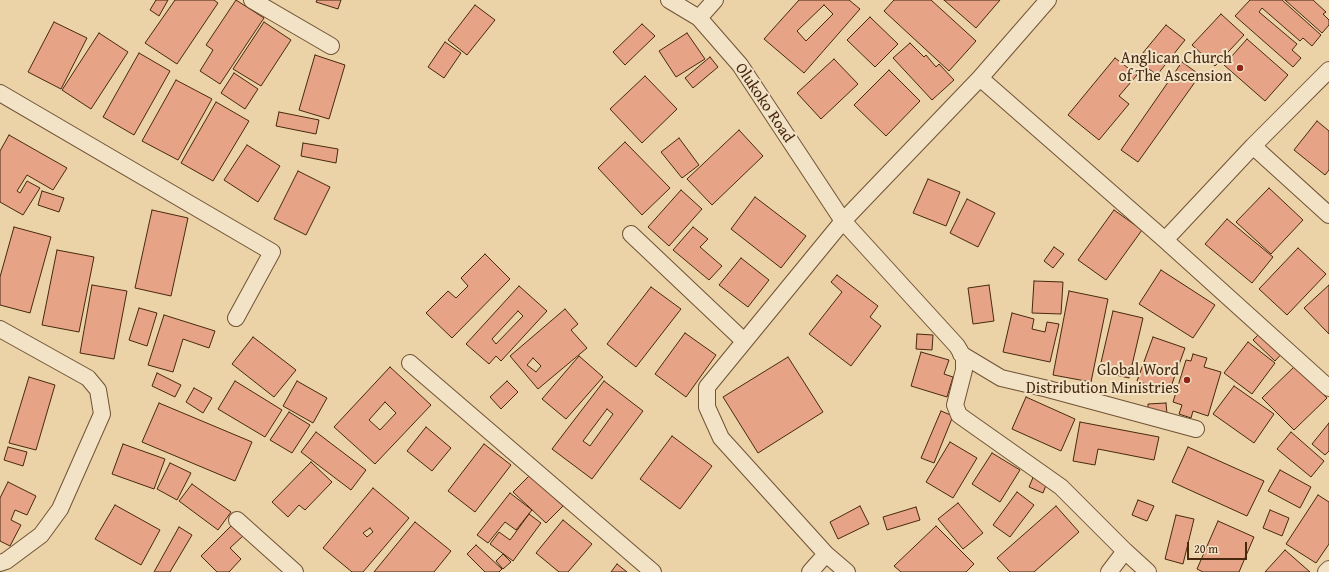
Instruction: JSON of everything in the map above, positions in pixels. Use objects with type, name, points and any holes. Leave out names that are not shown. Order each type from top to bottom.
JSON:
[{"type":"street","points":[[252,0],[331,46]]},
{"type":"street","name":"Olukoko Road","points":[[669,0],[699,18],[740,65],[843,221],[957,346],[961,354]]},
{"type":"street","points":[[699,18],[715,0]]},
{"type":"street","points":[[847,572],[826,554],[721,438],[707,407],[707,387],[843,221],[980,78],[1048,0]]},
{"type":"street","points":[[1164,240],[1253,146],[1329,70]]},
{"type":"street","points":[[980,78],[1329,388]]},
{"type":"street","points":[[0,93],[272,252],[236,318]]},
{"type":"street","points":[[1253,146],[1329,215]]},
{"type":"street","points":[[630,234],[744,341]]},
{"type":"street","points":[[0,329],[88,378],[98,390],[102,414],[60,510],[41,535],[6,561],[0,563]]},
{"type":"street","points":[[961,354],[1001,378],[1048,389],[1196,429]]},
{"type":"street","points":[[961,354],[964,358],[964,370],[955,405],[959,415],[1061,488],[1148,572]]},
{"type":"street","points":[[410,363],[653,572]]},
{"type":"street","points":[[237,520],[295,572]]},
{"type":"street","points":[[1109,572],[1125,551]]},
{"type":"street","points":[[810,572],[826,554]]},
{"type":"street","points":[[1326,572],[1329,569]]},
{"type":"building","points":[[156,0],[168,0],[159,16],[150,10]]},
{"type":"building","points":[[175,0],[214,0],[218,3],[177,64],[145,43]]},
{"type":"building","points":[[236,0],[264,18],[220,84],[200,71],[213,50],[206,45]]},
{"type":"building","points":[[317,0],[341,0],[338,9],[316,2]]},
{"type":"building","points":[[799,0],[849,0],[860,9],[804,73],[764,39]],"holes":[[[824,5],[833,14],[806,41],[797,31]]]},
{"type":"building","points":[[894,0],[931,0],[976,41],[949,71],[884,11]]},
{"type":"building","points":[[944,0],[1000,0],[976,28]]},
{"type":"building","points":[[1250,0],[1282,0],[1321,35],[1312,46],[1303,38],[1300,41],[1262,8],[1259,12],[1297,44],[1292,50],[1301,58],[1293,67],[1235,16]]},
{"type":"building","points":[[1285,0],[1313,0],[1326,12],[1323,14],[1329,20],[1329,25],[1322,33]]},
{"type":"building","points":[[475,5],[495,20],[467,55],[448,40]]},
{"type":"building","points":[[1221,14],[1244,35],[1215,66],[1192,45]]},
{"type":"building","points":[[870,17],[898,44],[875,67],[847,40]]},
{"type":"building","points":[[54,22],[87,38],[61,89],[28,72]]},
{"type":"building","points":[[264,22],[291,40],[261,86],[233,69]]},
{"type":"building","points":[[642,24],[655,36],[625,65],[613,52]]},
{"type":"building","points":[[1166,25],[1185,40],[1157,75],[1137,60]]},
{"type":"building","points":[[99,33],[128,52],[91,109],[62,90]]},
{"type":"building","points":[[687,33],[705,59],[676,77],[659,51]]},
{"type":"building","points":[[1247,39],[1288,75],[1265,101],[1224,65]]},
{"type":"building","points":[[445,42],[461,53],[444,78],[428,67]]},
{"type":"building","points":[[910,43],[924,57],[926,55],[936,67],[939,64],[954,80],[932,100],[893,58]]},
{"type":"building","points":[[139,53],[170,71],[134,135],[103,117]]},
{"type":"building","points":[[315,55],[345,65],[329,119],[299,110]]},
{"type":"building","points":[[710,57],[718,67],[693,88],[685,78]]},
{"type":"building","points":[[1115,58],[1137,75],[1119,96],[1129,104],[1099,140],[1068,115]]},
{"type":"building","points":[[834,59],[858,84],[821,119],[797,93]]},
{"type":"building","points":[[1182,62],[1200,75],[1138,162],[1121,150]]},
{"type":"building","points":[[889,70],[920,101],[886,136],[854,105]]},
{"type":"building","points":[[234,73],[258,89],[245,109],[221,93]]},
{"type":"building","points":[[645,76],[677,109],[642,143],[610,109]]},
{"type":"building","points":[[176,80],[212,99],[178,160],[142,141]]},
{"type":"building","points":[[216,102],[249,121],[213,181],[181,163]]},
{"type":"building","points":[[279,112],[319,120],[316,134],[276,126]]},
{"type":"building","points":[[1317,121],[1329,131],[1329,170],[1325,175],[1294,150]]},
{"type":"building","points":[[739,130],[763,156],[712,205],[687,179]]},
{"type":"building","points":[[9,135],[67,168],[53,190],[27,175],[17,191],[20,193],[27,181],[40,188],[23,215],[0,202],[0,151]]},
{"type":"building","points":[[679,138],[699,165],[682,178],[661,152]]},
{"type":"building","points":[[625,142],[670,188],[642,215],[598,168]]},
{"type":"building","points":[[303,143],[338,149],[336,163],[301,156]]},
{"type":"building","points":[[247,145],[280,166],[258,202],[224,180]]},
{"type":"building","points":[[298,171],[330,187],[306,235],[274,219]]},
{"type":"building","points":[[928,179],[960,192],[946,226],[913,213]]},
{"type":"building","points":[[1269,188],[1303,220],[1271,254],[1236,222]]},
{"type":"building","points":[[681,190],[702,209],[669,246],[648,227]]},
{"type":"building","points":[[42,191],[64,198],[59,212],[38,205]]},
{"type":"building","points":[[755,197],[806,236],[781,268],[731,229]]},
{"type":"building","points":[[967,199],[995,213],[978,247],[950,233]]},
{"type":"building","points":[[152,210],[188,218],[171,296],[135,288]]},
{"type":"building","points":[[1114,210],[1142,230],[1106,280],[1078,260]]},
{"type":"building","points":[[1227,219],[1273,257],[1252,283],[1205,244]]},
{"type":"building","points":[[14,227],[51,237],[30,313],[0,305],[0,277]]},
{"type":"building","points":[[693,227],[708,239],[700,247],[722,266],[709,280],[673,250]]},
{"type":"building","points":[[1054,247],[1064,254],[1053,268],[1044,261]]},
{"type":"building","points":[[1298,248],[1326,274],[1287,315],[1259,289]]},
{"type":"building","points":[[57,250],[94,257],[79,332],[42,325]]},
{"type":"building","points":[[485,254],[510,279],[452,338],[426,313],[448,291],[456,298],[468,286],[461,278]]},
{"type":"building","points":[[741,258],[769,280],[748,307],[719,285]]},
{"type":"building","points":[[1161,270],[1215,305],[1193,338],[1139,304]]},
{"type":"building","points":[[837,275],[878,306],[870,317],[881,326],[851,366],[809,334],[842,292],[831,282]]},
{"type":"building","points":[[1034,281],[1063,282],[1061,314],[1032,313]]},
{"type":"building","points":[[92,285],[127,291],[114,359],[80,353]]},
{"type":"building","points":[[989,285],[994,321],[973,324],[968,288]]},
{"type":"building","points":[[1329,285],[1329,334],[1304,308]]},
{"type":"building","points":[[519,286],[547,311],[501,361],[496,356],[489,364],[466,344]],"holes":[[[518,311],[523,316],[496,344],[492,339]]]},
{"type":"building","points":[[651,287],[681,309],[636,367],[607,344]]},
{"type":"building","points":[[1069,291],[1108,299],[1091,382],[1053,375]]},
{"type":"building","points":[[139,308],[157,313],[147,346],[129,340]]},
{"type":"building","points":[[565,309],[578,324],[571,330],[587,348],[538,389],[510,356]],"holes":[[[533,358],[541,366],[536,372],[527,365]]]},
{"type":"building","points":[[1113,311],[1143,318],[1129,378],[1099,371]]},
{"type":"building","points":[[1012,313],[1034,319],[1032,329],[1045,332],[1047,322],[1059,324],[1050,362],[1003,352]]},
{"type":"building","points":[[164,315],[215,331],[209,348],[183,339],[173,372],[148,365]]},
{"type":"building","points":[[1263,330],[1285,350],[1275,361],[1253,340]]},
{"type":"building","points":[[685,333],[716,355],[686,397],[655,374]]},
{"type":"building","points":[[917,334],[933,335],[932,350],[916,349]]},
{"type":"building","points":[[253,337],[296,370],[274,397],[232,364]]},
{"type":"building","points":[[1153,337],[1185,348],[1169,392],[1137,381]]},
{"type":"building","points":[[1248,342],[1275,363],[1252,394],[1224,373]]},
{"type":"building","points":[[921,352],[949,360],[944,374],[953,377],[947,397],[911,386]]},
{"type":"building","points":[[1193,354],[1207,358],[1204,367],[1221,372],[1208,416],[1193,411],[1191,418],[1179,414],[1182,405],[1173,402],[1186,360],[1191,361]]},
{"type":"building","points":[[579,356],[603,377],[566,419],[542,399]]},
{"type":"building","points":[[788,357],[823,412],[758,453],[723,397]]},
{"type":"building","points":[[1295,366],[1327,398],[1294,430],[1262,398]]},
{"type":"building","points":[[390,367],[431,405],[375,464],[334,427]],"holes":[[[385,402],[396,413],[380,430],[369,420]]]},
{"type":"building","points":[[157,373],[181,385],[175,397],[152,386]]},
{"type":"building","points":[[29,377],[55,385],[36,450],[9,443]]},
{"type":"building","points":[[235,381],[282,410],[265,437],[218,409]]},
{"type":"building","points":[[297,381],[327,398],[313,423],[283,406]]},
{"type":"building","points":[[507,381],[518,392],[501,409],[490,397]]},
{"type":"building","points":[[604,381],[643,411],[592,479],[552,449]],"holes":[[[607,409],[613,414],[590,446],[583,441]]]},
{"type":"building","points":[[1234,386],[1274,414],[1254,443],[1213,414]]},
{"type":"building","points":[[194,388],[212,398],[203,413],[186,402]]},
{"type":"building","points":[[1026,397],[1075,419],[1061,451],[1012,429]]},
{"type":"building","points":[[159,403],[252,442],[235,481],[142,442]]},
{"type":"building","points":[[1166,403],[1167,414],[1148,415],[1148,404]]},
{"type":"building","points":[[941,411],[953,416],[934,463],[921,458]]},
{"type":"building","points":[[289,412],[310,425],[292,453],[270,440]]},
{"type":"building","points":[[1080,422],[1159,437],[1154,460],[1098,449],[1095,465],[1073,461]]},
{"type":"building","points":[[1329,423],[1329,451],[1325,455],[1312,444]]},
{"type":"building","points":[[426,427],[451,448],[432,471],[407,451]]},
{"type":"building","points":[[316,432],[366,470],[351,490],[301,452]]},
{"type":"building","points":[[1291,432],[1324,461],[1311,477],[1277,449]]},
{"type":"building","points":[[672,436],[712,466],[680,509],[640,479]]},
{"type":"building","points":[[950,442],[977,458],[953,498],[926,482]]},
{"type":"building","points":[[123,444],[165,459],[154,489],[112,474]]},
{"type":"building","points":[[484,444],[511,465],[475,512],[448,491]]},
{"type":"building","points":[[8,447],[27,452],[23,466],[4,460]]},
{"type":"building","points":[[1188,447],[1264,481],[1247,516],[1172,482]]},
{"type":"building","points":[[992,453],[1020,470],[1000,502],[972,484]]},
{"type":"building","points":[[311,462],[332,482],[305,510],[299,505],[288,517],[272,502]]},
{"type":"building","points":[[170,463],[191,473],[177,500],[157,489]]},
{"type":"building","points":[[1280,470],[1311,487],[1300,508],[1268,491]]},
{"type":"building","points":[[530,475],[563,506],[546,523],[513,492]]},
{"type":"building","points":[[1034,475],[1048,480],[1043,493],[1029,487]]},
{"type":"building","points":[[8,482],[36,496],[27,515],[15,510],[11,520],[21,525],[10,546],[0,541],[0,498]]},
{"type":"building","points":[[192,484],[231,512],[218,530],[179,501]]},
{"type":"building","points":[[373,488],[409,518],[363,572],[352,572],[323,548]],"holes":[[[370,528],[373,532],[367,537],[363,533]]]},
{"type":"building","points":[[1017,492],[1034,505],[1010,537],[993,525]]},
{"type":"building","points":[[510,493],[532,510],[516,530],[505,522],[488,543],[477,535]]},
{"type":"building","points":[[1318,495],[1329,502],[1329,544],[1316,563],[1286,544]]},
{"type":"building","points":[[1138,500],[1154,506],[1147,521],[1132,515]]},
{"type":"building","points":[[958,503],[983,533],[963,549],[938,519]]},
{"type":"building","points":[[115,505],[160,530],[141,565],[95,539]]},
{"type":"building","points":[[860,506],[869,524],[838,539],[830,522]]},
{"type":"building","points":[[1056,506],[1079,532],[1034,572],[1010,572],[997,558]]},
{"type":"building","points":[[916,507],[920,520],[887,530],[883,517]]},
{"type":"building","points":[[1270,510],[1289,518],[1282,536],[1263,528]]},
{"type":"building","points":[[529,514],[541,523],[513,561],[490,544],[499,532],[510,540]]},
{"type":"building","points":[[1176,515],[1194,519],[1183,564],[1165,559]]},
{"type":"building","points":[[563,520],[592,544],[568,572],[559,572],[536,553]]},
{"type":"building","points":[[1218,521],[1254,537],[1239,572],[1203,572],[1197,569]]},
{"type":"building","points":[[415,522],[451,551],[434,572],[374,572]]},
{"type":"building","points":[[233,524],[244,535],[230,548],[241,559],[229,572],[217,572],[201,556]]},
{"type":"building","points":[[936,526],[974,564],[966,572],[901,572],[894,566]]},
{"type":"building","points":[[179,527],[192,535],[170,572],[154,572]]},
{"type":"building","points":[[476,545],[502,569],[499,572],[485,572],[467,554]]},
{"type":"building","points":[[1285,550],[1310,572],[1265,572]]},
{"type":"building","points":[[503,554],[511,562],[503,569],[496,561]]},
{"type":"building","points":[[617,564],[627,572],[611,572]]},
{"type":"place","name":"Anglican Church of The Ascension","points":[[1240,68]]},
{"type":"place","name":"Global Word Distribution Ministries","points":[[1187,380]]}]
